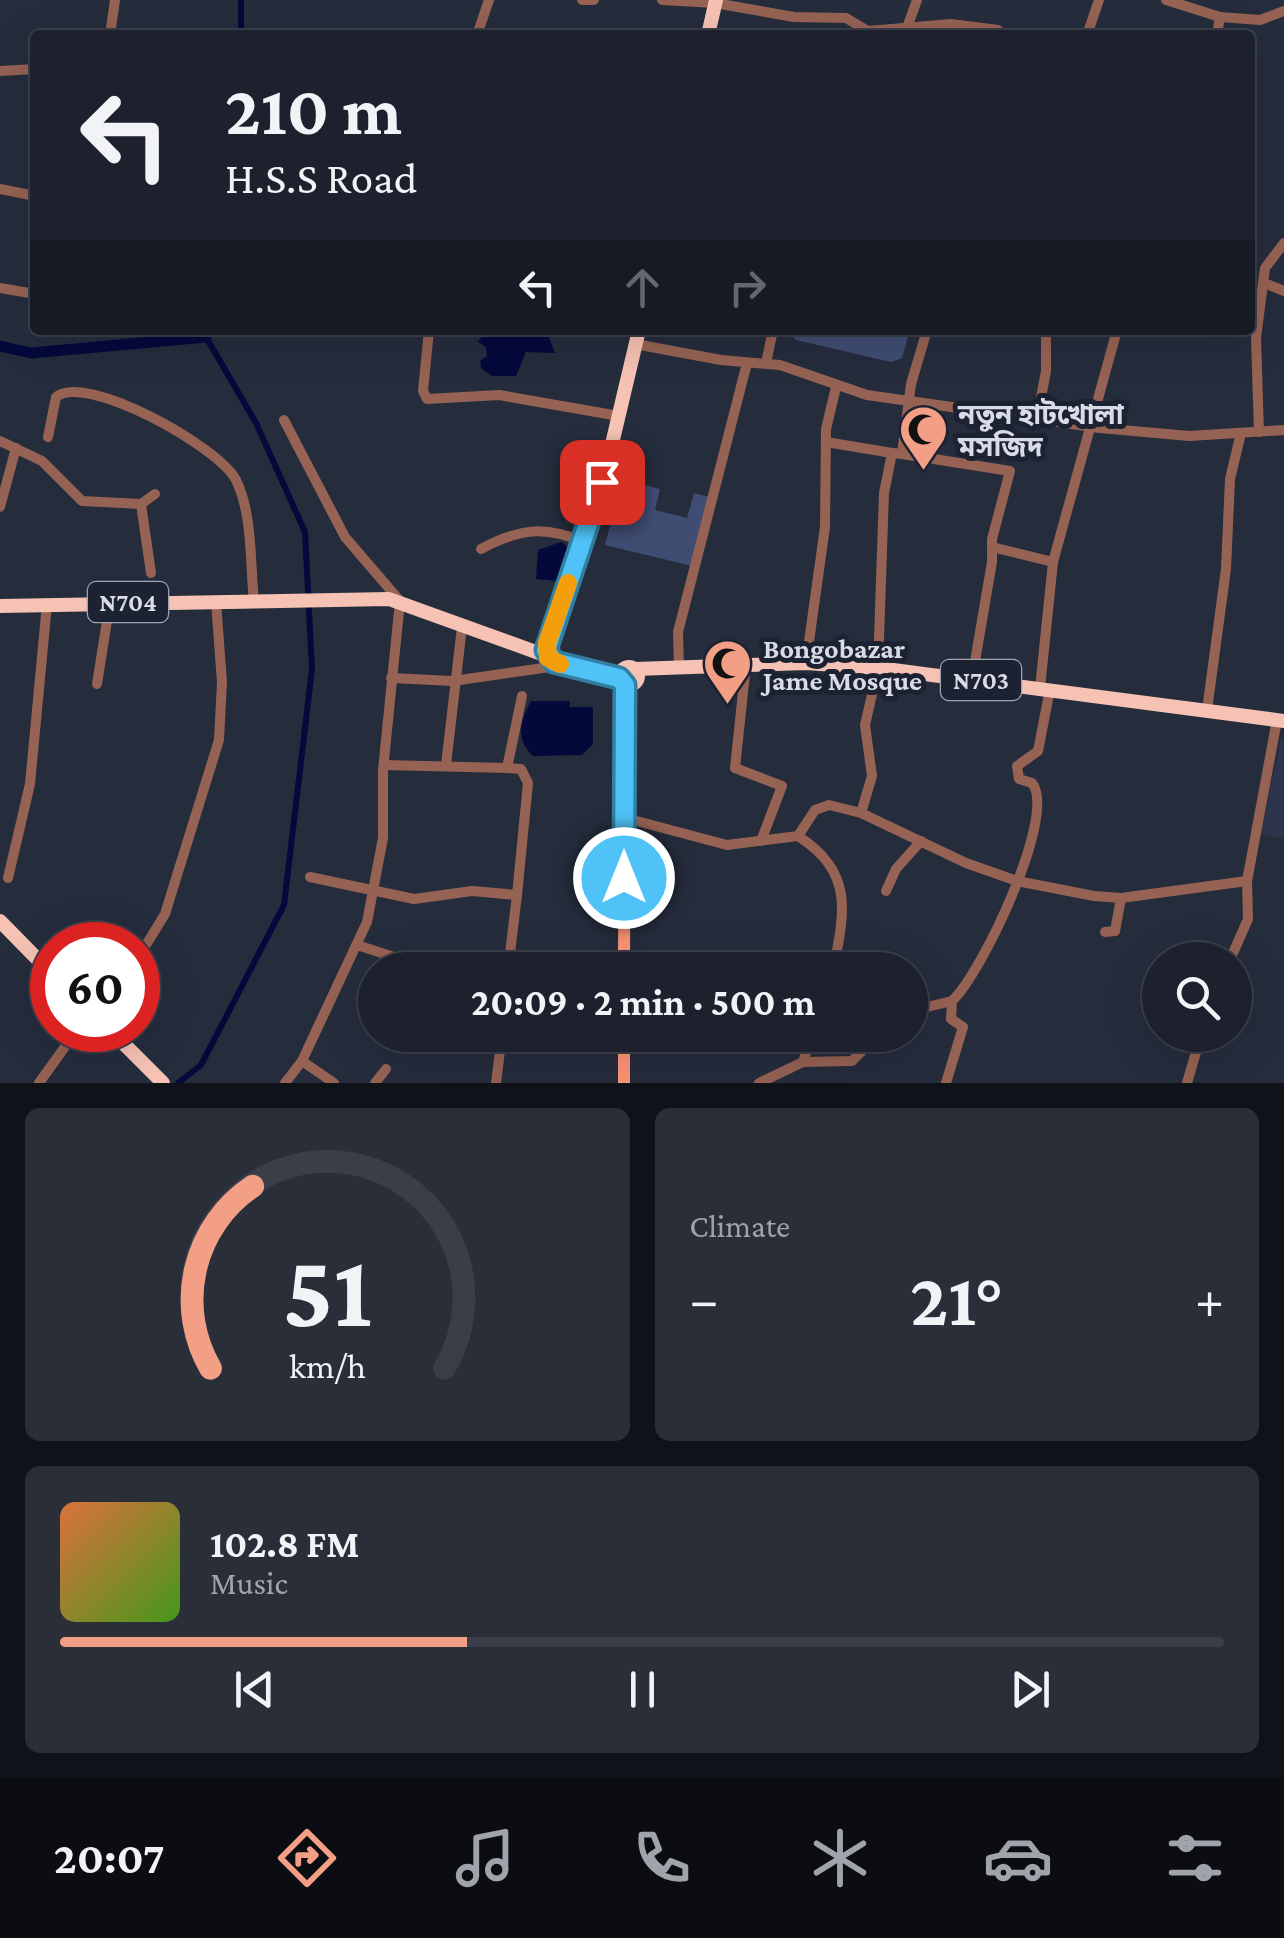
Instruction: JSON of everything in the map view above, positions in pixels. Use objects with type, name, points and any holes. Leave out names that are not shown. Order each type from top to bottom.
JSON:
[{"type":"highway","points":[[709,30],[715,2]]},
{"type":"highway","points":[[547,656],[547,643],[584,542],[637,337]]},
{"type":"highway","name":"N704","points":[[0,606],[400,601],[462,628],[547,656]]},
{"type":"highway","name":"N703","points":[[547,656],[565,665],[628,678],[677,668],[746,664],[806,662],[878,668],[1281,720]]},
{"type":"highway","points":[[0,921],[30,952]]},
{"type":"highway","points":[[133,1052],[163,1083]]},
{"type":"main road","points":[[627,952],[628,678]]},
{"type":"main road","points":[[627,952],[628,678]]},
{"type":"main road","points":[[626,1083],[627,1052]]},
{"type":"street","points":[[111,30],[115,0]]},
{"type":"street","points":[[479,30],[489,0]]},
{"type":"street","points":[[582,0],[594,0]]},
{"type":"street","points":[[662,0],[715,2],[794,17],[846,18],[866,30]]},
{"type":"street","points":[[908,25],[916,0]]},
{"type":"street","points":[[1089,30],[1099,0]]},
{"type":"street","points":[[1166,0],[1220,16],[1260,20],[1284,11]]},
{"type":"street","points":[[1218,30],[1220,16]]},
{"type":"street","points":[[875,30],[951,24],[998,30]]},
{"type":"street","points":[[0,71],[30,69]]},
{"type":"street","points":[[0,189],[30,195]]},
{"type":"street","points":[[1259,432],[1256,329],[1266,265],[1284,243]]},
{"type":"street","points":[[1264,283],[1284,291]]},
{"type":"street","points":[[0,288],[30,293]]},
{"type":"street","points":[[429,335],[423,391],[427,398],[499,394],[619,416]]},
{"type":"street","points":[[766,363],[773,335]]},
{"type":"street","points":[[861,813],[872,776],[865,725],[878,668],[884,493],[925,335]]},
{"type":"street","points":[[1037,419],[1046,371],[1046,335]]},
{"type":"street","points":[[928,1007],[952,1001],[970,982],[992,942],[1028,854],[1038,794],[1032,783],[1020,779],[1017,766],[1038,751],[1054,562],[1067,501],[1093,427],[1116,335]]},
{"type":"street","points":[[637,337],[766,363],[836,387],[1037,419],[1189,436],[1284,430]]},
{"type":"street","points":[[677,668],[678,632],[747,362]]},
{"type":"street","points":[[806,662],[821,574],[826,442],[836,387]]},
{"type":"street","points":[[48,437],[60,392],[142,412],[196,440],[229,470],[238,485],[248,529],[255,602]]},
{"type":"street","points":[[284,420],[345,537],[400,601],[384,765],[383,838],[360,946],[302,1061],[285,1083]]},
{"type":"street","points":[[1207,710],[1226,569],[1232,469],[1241,433]]},
{"type":"street","points":[[0,442],[64,479],[82,501],[140,504],[155,494]]},
{"type":"street","points":[[826,442],[1009,469],[992,547],[972,679]]},
{"type":"street","points":[[0,507],[16,448]]},
{"type":"street","points":[[140,504],[151,573]]},
{"type":"street","points":[[480,549],[526,529],[550,530],[584,542]]},
{"type":"street","points":[[992,547],[1054,562]]},
{"type":"street","points":[[96,684],[110,602]]},
{"type":"street","points":[[160,922],[219,740],[222,682],[216,602]]},
{"type":"street","points":[[8,878],[30,784],[46,604]]},
{"type":"street","points":[[446,765],[462,628]]},
{"type":"street","points":[[746,664],[735,768],[782,786],[761,841]]},
{"type":"street","points":[[392,678],[453,680],[565,665]]},
{"type":"street","points":[[507,768],[522,696]]},
{"type":"street","points":[[1238,942],[1248,920],[1247,881],[1281,720]]},
{"type":"street","points":[[384,765],[521,770],[528,783],[510,952]]},
{"type":"street","points":[[629,819],[726,845],[798,836],[822,807],[861,813],[1017,881],[1121,898],[1247,881]]},
{"type":"street","points":[[798,836],[830,862],[844,890],[836,952]]},
{"type":"street","points":[[886,892],[896,868],[920,841]]},
{"type":"street","points":[[310,877],[414,899],[472,891],[517,895]]},
{"type":"street","points":[[1105,932],[1114,931],[1121,898]]},
{"type":"street","points":[[360,946],[378,952]]},
{"type":"street","points":[[946,1083],[963,1027],[951,1018],[952,1001]]},
{"type":"street","points":[[40,1083],[62,1052]]},
{"type":"street","points":[[496,1083],[500,1052]]},
{"type":"street","points":[[803,1062],[807,1052]]},
{"type":"street","points":[[759,1083],[803,1062],[852,1061],[861,1052]]},
{"type":"street","points":[[1187,1083],[1196,1052]]},
{"type":"street","points":[[302,1061],[334,1083]]},
{"type":"street","points":[[375,1083],[386,1070]]},
{"type":"shaded area","points":[[483,335],[548,335],[555,353],[526,352],[516,376],[492,376],[481,368],[480,361],[487,356],[486,347],[478,342]]},
{"type":"shaded area","points":[[791,335],[909,335],[902,358],[891,362],[796,340]]},
{"type":"shaded area","points":[[622,479],[660,489],[655,510],[687,518],[694,493],[709,497],[692,566],[605,545]]},
{"type":"shaded area","points":[[561,542],[570,548],[569,562],[557,581],[536,579],[538,550]]},
{"type":"shaded area","points":[[531,701],[570,701],[570,707],[593,707],[593,744],[582,755],[533,756],[521,730]]},
{"type":"shaded area","points":[[1284,738],[1284,839],[1261,834]]},
{"type":"waterway","points":[[241,0],[241,30]]},
{"type":"waterway","points":[[178,1083],[201,1065],[284,905],[312,669],[305,532],[256,423],[206,335]]},
{"type":"waterway","points":[[0,346],[31,353],[206,337]]},
{"type":"slow traffic","points":[[560,664],[548,658],[546,647],[568,583]]},
{"type":"place","name":"নতুন হাটখোলা মসজিদ","points":[[923,472]]},
{"type":"place","name":"Bongobazar Jame Mosque","points":[[728,706]]},
{"type":"route","points":[[602,482],[546,650],[554,662],[619,678],[625,685],[624,878]]}]
